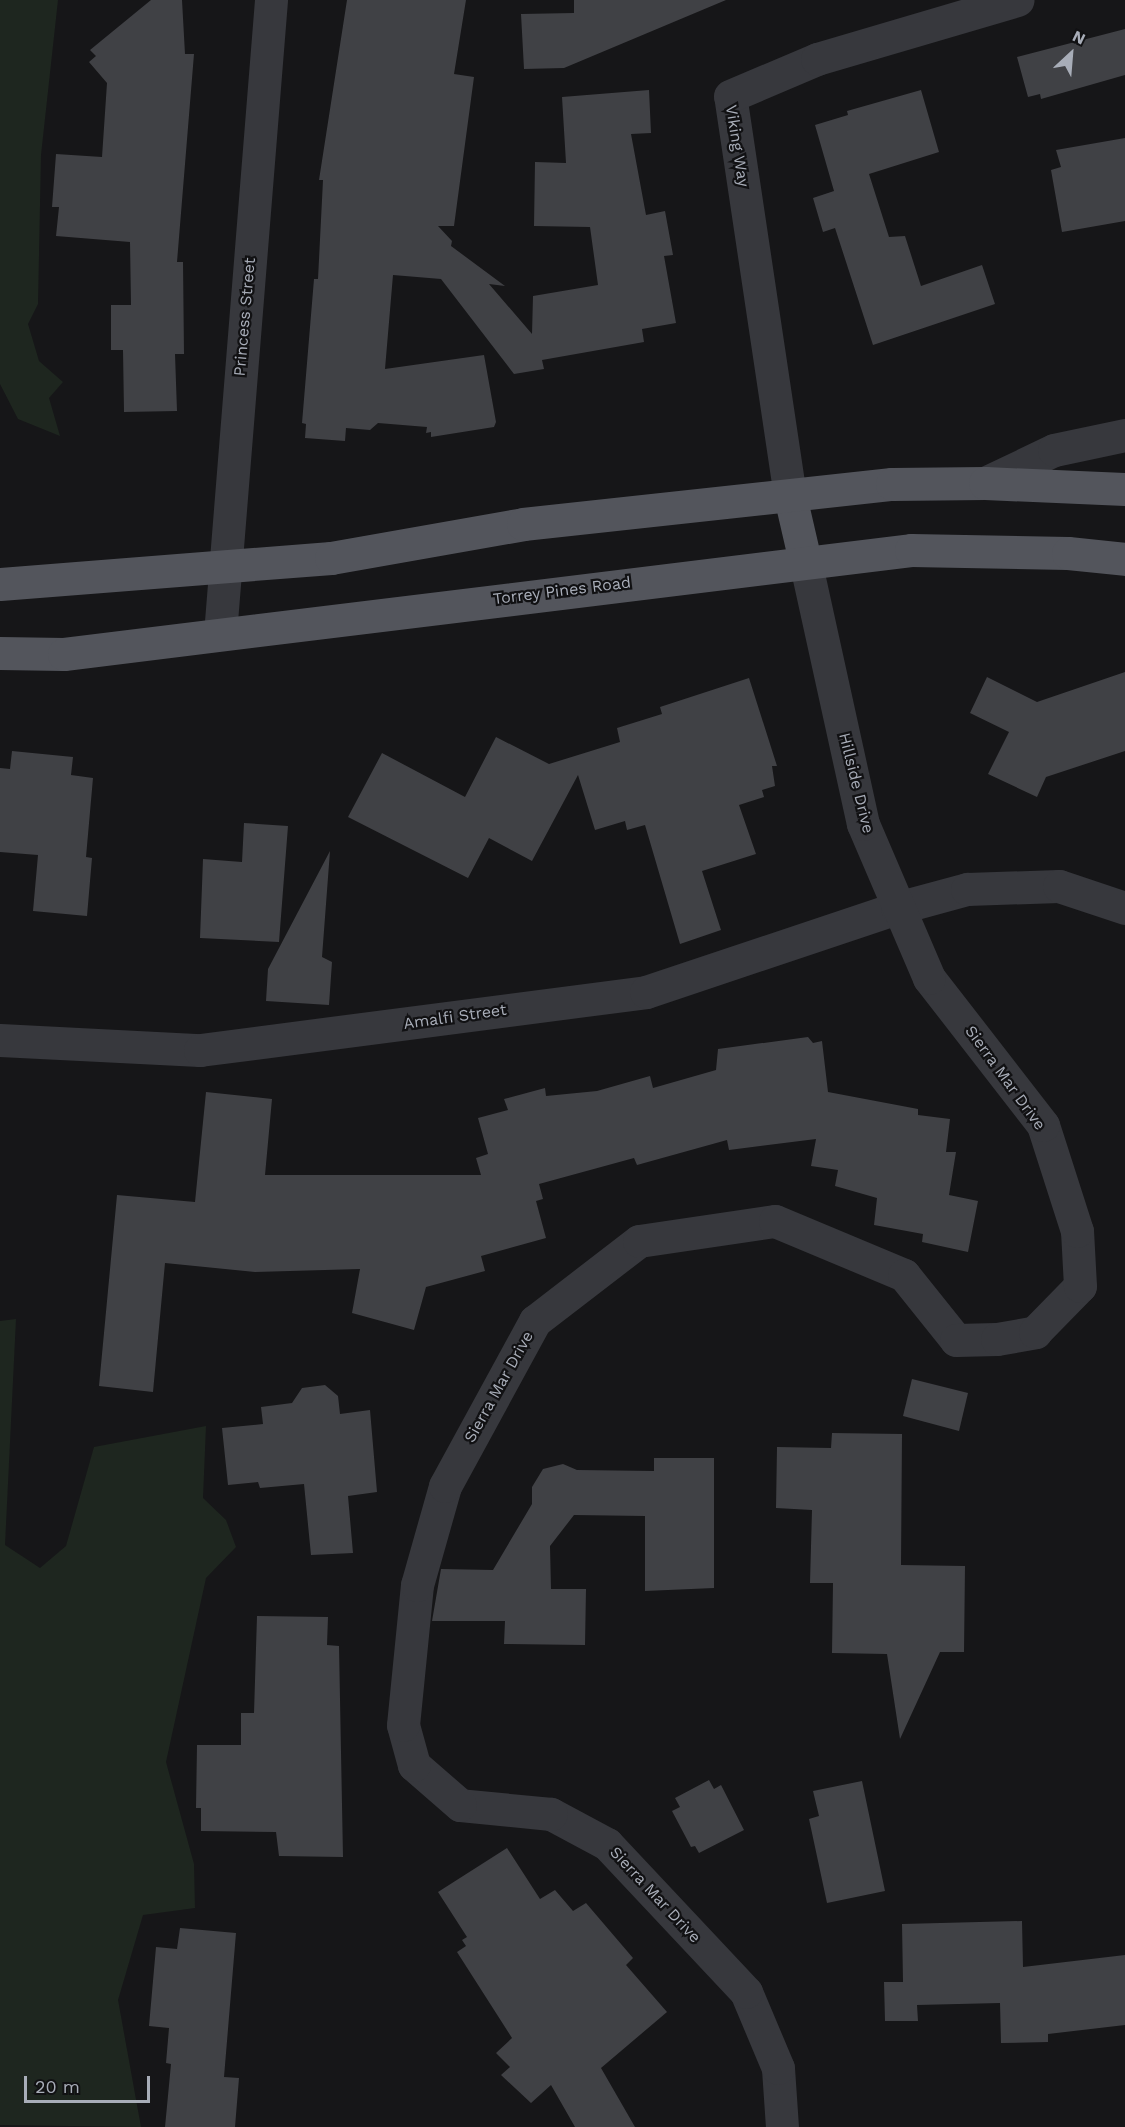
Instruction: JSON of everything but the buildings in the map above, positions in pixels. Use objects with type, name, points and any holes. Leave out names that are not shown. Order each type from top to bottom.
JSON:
[{"type":"main road","points":[[0,584],[332,558],[523,524],[892,484],[985,483],[1125,489]]},
{"type":"main road","name":"Hillside Drive","points":[[790,496],[805,561]]},
{"type":"main road","name":"Torrey Pines Road","points":[[0,653],[63,654],[805,561],[911,550],[1068,553],[1125,559]]},
{"type":"street","name":"Princess Street","points":[[220,634],[271,0]]},
{"type":"street","name":"Viking Way","points":[[790,496],[730,96],[817,59],[1018,0]]},
{"type":"street","points":[[985,483],[1054,450],[1125,435]]},
{"type":"street","name":"Hillside Drive","points":[[805,561],[863,824],[897,908]]},
{"type":"street","points":[[897,908],[967,889],[1059,886],[1125,908]]},
{"type":"street","name":"Amalfi Street","points":[[0,1040],[200,1050],[646,992],[897,908]]},
{"type":"street","name":"Sierra Mar Drive","points":[[782,2127],[778,2068],[746,1992],[607,1844],[551,1814],[460,1805],[414,1765],[403,1725],[404,1713],[417,1585],[445,1486],[535,1321],[639,1241],[775,1221],[904,1275],[956,1340],[996,1339],[1035,1332],[1080,1286],[1077,1231],[1043,1125],[929,978],[897,908]]},
{"type":"shaded area","points":[[0,0],[58,0],[41,155],[38,304],[28,324],[39,361],[63,382],[49,398],[60,436],[18,419],[0,384]]},
{"type":"shaded area","points":[[16,1319],[5,1545],[40,1568],[66,1546],[94,1447],[206,1426],[203,1498],[226,1520],[236,1547],[206,1578],[166,1762],[194,1864],[195,1908],[143,1915],[118,2000],[141,2127],[0,2125],[0,1321]]}]
